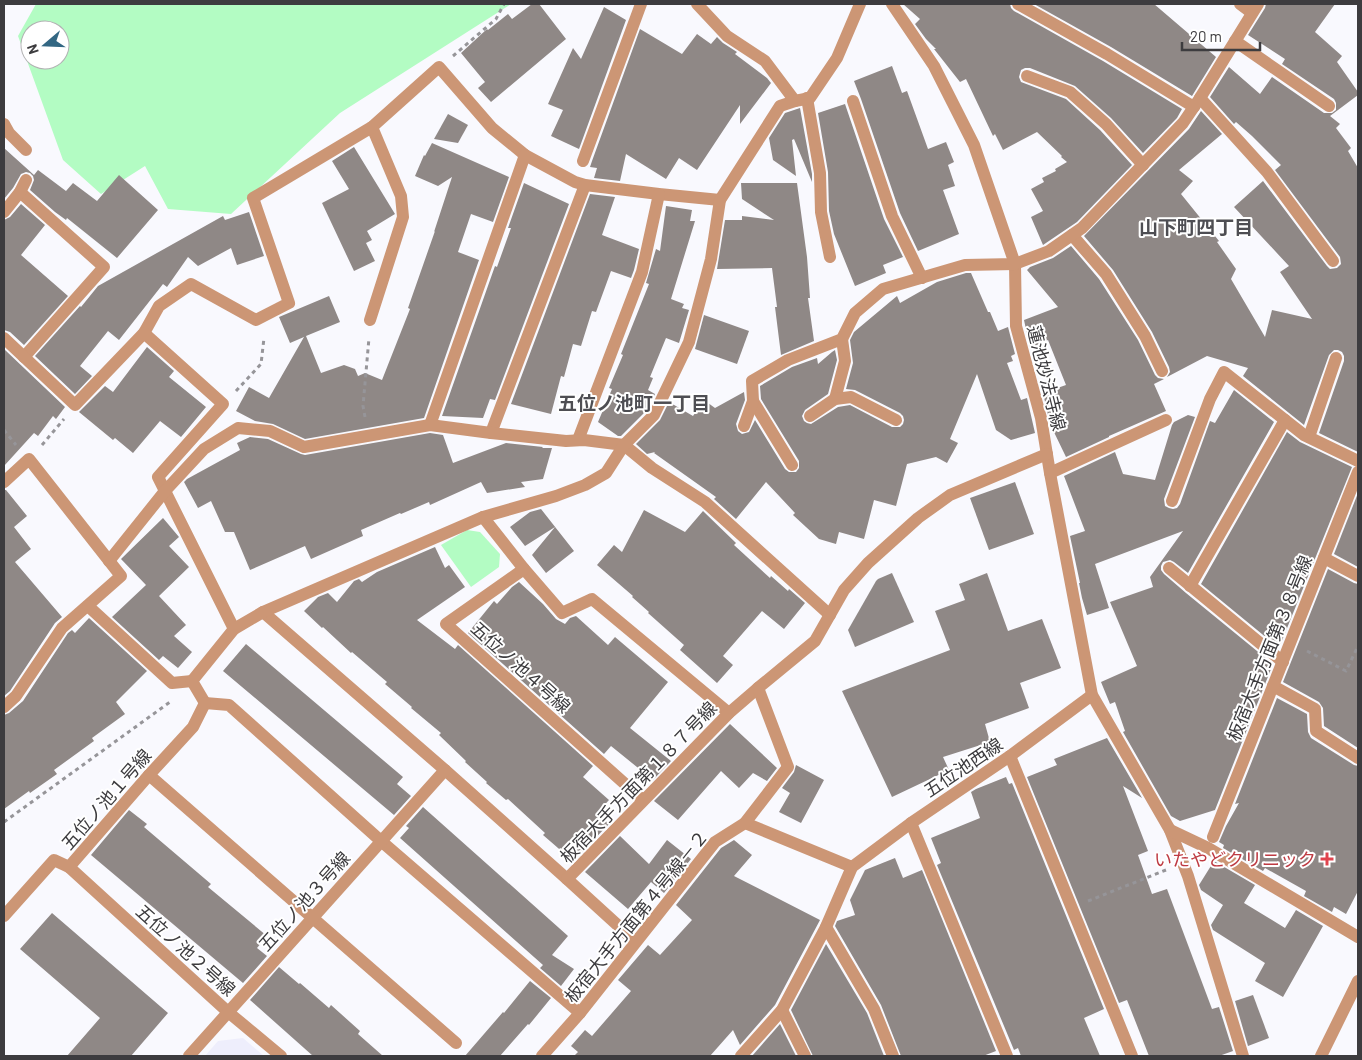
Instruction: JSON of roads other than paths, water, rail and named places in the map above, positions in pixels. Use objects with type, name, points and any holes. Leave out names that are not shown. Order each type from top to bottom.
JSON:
[{"type":"street","points":[[583,161],[641,4]]},
{"type":"street","points":[[697,4],[727,36],[765,61],[801,100],[820,173],[821,212],[830,257]]},
{"type":"street","points":[[88,606],[172,683],[192,681],[234,629],[263,612],[484,517],[556,496],[585,485],[606,473],[624,444],[654,416],[689,342],[711,258],[720,200],[780,106],[810,98],[838,58],[860,4]]},
{"type":"street","name":"蓮池妙法寺線","points":[[892,4],[934,66],[974,145],[1015,264],[1016,326],[1041,418],[1092,695],[1170,830],[1188,876],[1243,1056]]},
{"type":"street","points":[[1018,4],[1197,103],[1267,172],[1333,261]]},
{"type":"street","points":[[835,399],[845,361],[842,339],[855,313],[883,289],[965,265],[1015,264],[1049,251],[1082,228],[1184,123],[1255,8],[1240,4]]},
{"type":"street","points":[[1235,41],[1329,106]]},
{"type":"street","points":[[4,338],[75,405],[144,333],[159,306],[191,284],[256,320],[289,303],[253,198],[372,127],[439,67],[492,128],[525,156],[575,182],[585,185],[720,200]]},
{"type":"street","points":[[1027,76],[1070,92],[1106,124],[1143,165]]},
{"type":"street","points":[[853,101],[892,216],[922,278]]},
{"type":"street","points":[[4,124],[9,133],[26,150]]},
{"type":"street","points":[[370,320],[403,217],[401,196],[372,127]]},
{"type":"street","points":[[430,425],[525,156]]},
{"type":"street","points":[[491,433],[585,185]]},
{"type":"street","points":[[4,212],[23,186],[104,267],[24,357]]},
{"type":"street","points":[[578,440],[642,272],[659,194]]},
{"type":"street","points":[[1072,235],[1106,274],[1145,336],[1162,371]]},
{"type":"street","points":[[144,333],[223,404],[158,477],[234,629]]},
{"type":"street","points":[[744,426],[753,401],[752,381],[788,360],[842,339]]},
{"type":"street","points":[[1309,437],[1336,358]]},
{"type":"street","points":[[1172,501],[1210,399],[1224,372],[1309,437],[1358,461]]},
{"type":"street","points":[[810,416],[835,399],[851,397],[896,420]]},
{"type":"street","points":[[753,401],[792,465]]},
{"type":"street","points":[[1050,474],[1166,420]]},
{"type":"street","points":[[1190,586],[1285,420]]},
{"type":"street","points":[[109,561],[165,490],[204,449],[238,428],[270,431],[304,446],[430,425],[566,441],[578,440],[624,444],[652,468],[705,502],[830,615]]},
{"type":"street","points":[[758,688],[815,641],[844,590],[862,570],[918,518],[950,496],[1047,454]]},
{"type":"street","points":[[4,482],[30,459],[121,576],[62,628],[16,696],[4,707]]},
{"type":"street","name":"板宿大手方面第３８号線","points":[[1213,837],[1358,472]]},
{"type":"street","points":[[484,517],[562,613],[592,599],[729,713]]},
{"type":"street","points":[[1324,558],[1358,576]]},
{"type":"street","name":"五位ノ池４号線","points":[[524,568],[446,624],[643,800]]},
{"type":"street","points":[[1169,568],[1283,662]]},
{"type":"street","points":[[263,612],[567,879]]},
{"type":"street","points":[[192,681],[206,703],[229,705],[381,841],[580,1013]]},
{"type":"street","points":[[1273,686],[1314,709],[1316,731],[1358,758]]},
{"type":"street","name":"板宿大手方面第１８７号線","points":[[636,941],[567,879],[729,713],[758,688]]},
{"type":"street","name":"板宿大手方面第４号線－２","points":[[542,1056],[580,1013],[715,842],[744,823],[788,767],[758,688]]},
{"type":"street","name":"五位池西線","points":[[852,867],[911,823],[1010,756],[1092,695]]},
{"type":"street","name":"五位ノ池１号線","points":[[4,916],[54,860],[69,867],[193,727],[206,703]]},
{"type":"street","points":[[1010,756],[1132,1056]]},
{"type":"street","name":"五位ノ池３号線","points":[[189,1056],[445,770]]},
{"type":"street","points":[[149,775],[456,1043]]},
{"type":"street","points":[[741,1056],[782,1010],[826,927],[852,867],[744,823]]},
{"type":"street","points":[[911,823],[1007,1056]]},
{"type":"street","points":[[1170,830],[1208,848],[1358,937]]},
{"type":"street","name":"五位ノ池２号線","points":[[69,867],[228,1012],[281,1056]]},
{"type":"street","points":[[826,927],[874,1009],[893,1056]]},
{"type":"street","points":[[1321,1056],[1358,981]]},
{"type":"street","points":[[782,1010],[805,1056]]},
{"type":"place","name":"いたやどクリニック","points":[[1327,859]]},
{"type":"district","name":"山下町四丁目","points":[[1196,226]]},
{"type":"district","name":"五位ノ池町一丁目","points":[[634,402]]}]
